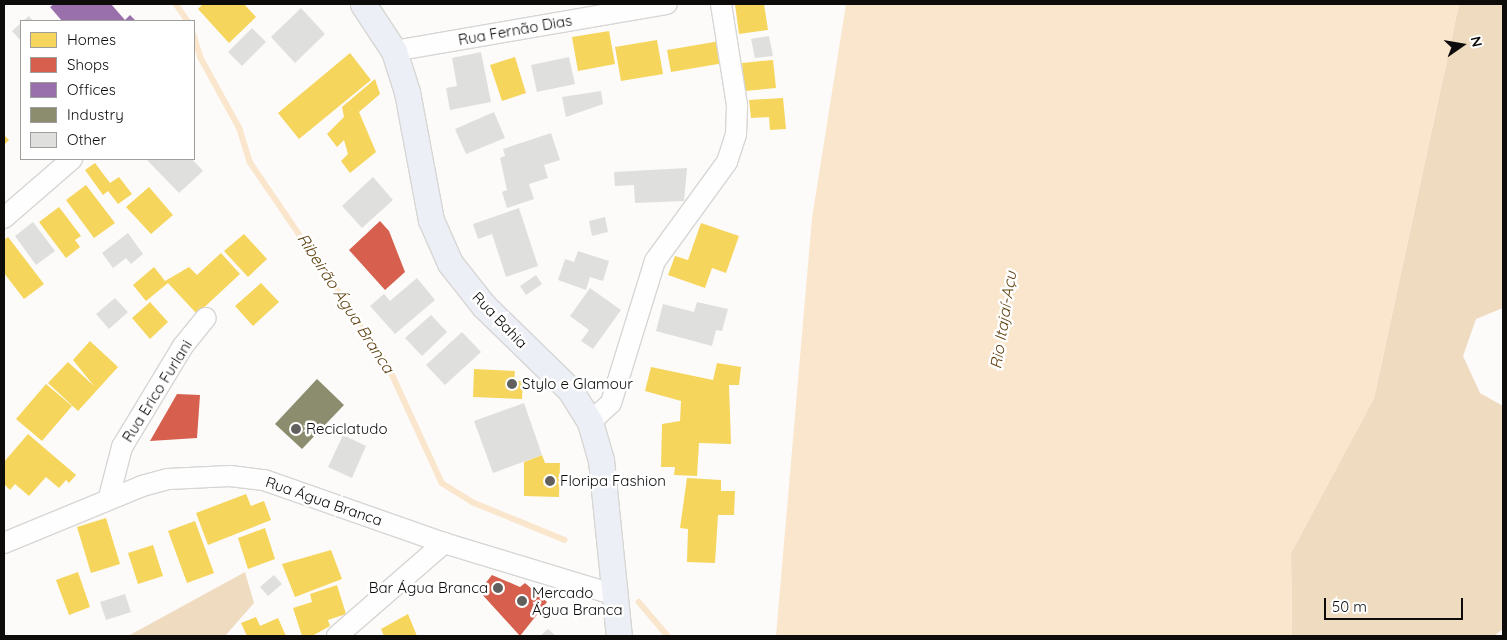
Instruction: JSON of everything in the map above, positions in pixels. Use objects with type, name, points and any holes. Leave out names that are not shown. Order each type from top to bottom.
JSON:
[{"type":"main road","name":"Rua Bahia","points":[[363,4],[394,51],[407,92],[431,220],[450,263],[484,306],[570,390],[590,422],[601,460],[619,636]]},
{"type":"street","name":"Rua Fernão Dias","points":[[394,51],[667,4]]},
{"type":"street","points":[[590,422],[611,403],[655,261],[727,162],[736,135],[737,105],[720,4]]},
{"type":"street","points":[[4,218],[71,160]]},
{"type":"street","name":"Rua Erico Furlani","points":[[109,497],[122,447],[184,346],[206,318]]},
{"type":"street","name":"Rua Água Branca","points":[[4,543],[109,497],[168,479],[230,476],[264,480],[444,543],[615,595]]},
{"type":"street","points":[[336,636],[444,543]]},
{"type":"shaded area","points":[[1459,4],[1503,4],[1503,308],[1476,319],[1463,356],[1480,393],[1503,406],[1503,629],[1494,636],[1292,636],[1291,553],[1374,398]]},
{"type":"shaded area","points":[[245,572],[254,603],[225,636],[128,636]]},
{"type":"water","name":"Rio Itajaí-Açu","points":[[846,4],[1459,4],[1374,398],[1291,553],[1292,636],[776,636],[812,218]]},
{"type":"building: Homes","points":[[203,4],[244,4],[256,17],[229,43],[198,9]]},
{"type":"building: Homes","points":[[735,4],[764,4],[768,30],[739,34]]},
{"type":"building: Homes","points":[[609,31],[615,64],[578,71],[572,37]]},
{"type":"building: Homes","points":[[657,40],[663,74],[621,81],[615,47]]},
{"type":"building: Homes","points":[[720,41],[724,63],[671,72],[667,50]]},
{"type":"building: Homes","points":[[350,53],[371,80],[299,139],[278,113]]},
{"type":"building: Homes","points":[[515,57],[526,93],[502,101],[490,65]]},
{"type":"building: Homes","points":[[773,60],[776,88],[745,91],[742,63]]},
{"type":"building: Homes","points":[[375,79],[380,94],[359,112],[376,152],[350,173],[341,161],[348,154],[344,140],[337,147],[327,134],[344,117],[342,107]]},
{"type":"building: Homes","points":[[783,98],[786,129],[770,130],[769,117],[751,118],[749,100]]},
{"type":"building: Homes","points":[[4,135],[9,140],[4,145]]},
{"type":"building: Homes","points":[[95,163],[110,183],[119,177],[132,194],[118,204],[108,191],[103,195],[85,170]]},
{"type":"building: Homes","points":[[86,185],[115,223],[94,238],[66,200]]},
{"type":"building: Homes","points":[[149,187],[173,215],[151,234],[126,207]]},
{"type":"building: Homes","points":[[59,207],[81,236],[75,240],[80,247],[66,258],[39,222]]},
{"type":"building: Homes","points":[[701,223],[739,236],[726,273],[712,268],[705,288],[668,275],[675,256],[688,260]]},
{"type":"building: Homes","points":[[244,234],[267,259],[248,277],[224,251]]},
{"type":"building: Homes","points":[[8,237],[44,284],[24,299],[4,273],[4,240]]},
{"type":"building: Homes","points":[[221,253],[240,274],[197,314],[168,283],[146,301],[133,285],[154,267],[165,281],[189,267],[197,275]]},
{"type":"building: Homes","points":[[261,283],[279,302],[253,326],[235,306]]},
{"type":"building: Homes","points":[[150,302],[168,322],[150,339],[132,318]]},
{"type":"building: Homes","points":[[90,341],[118,367],[78,411],[48,383],[68,362],[94,386],[73,360]]},
{"type":"building: Homes","points":[[717,363],[741,367],[739,385],[729,385],[731,444],[699,443],[697,476],[674,475],[675,467],[661,467],[662,424],[680,421],[681,401],[645,391],[651,367],[713,380]]},
{"type":"building: Homes","points":[[474,369],[515,371],[514,381],[523,381],[522,399],[473,397]]},
{"type":"building: Homes","points":[[46,384],[72,406],[42,441],[16,419]]},
{"type":"building: Homes","points":[[28,434],[76,475],[69,483],[66,480],[59,488],[46,477],[29,496],[15,484],[10,490],[4,484],[4,462]]},
{"type":"building: Homes","points":[[542,455],[545,463],[560,463],[559,497],[524,496],[524,462]]},
{"type":"building: Homes","points":[[687,478],[721,480],[721,491],[735,491],[734,515],[718,515],[715,563],[687,562],[688,529],[680,528]]},
{"type":"building: Homes","points":[[246,494],[251,506],[264,501],[271,520],[208,545],[196,513]]},
{"type":"building: Homes","points":[[106,518],[120,564],[91,573],[77,527]]},
{"type":"building: Homes","points":[[195,521],[214,573],[187,583],[168,531]]},
{"type":"building: Homes","points":[[265,528],[275,559],[248,569],[238,538]]},
{"type":"building: Homes","points":[[153,545],[163,576],[138,584],[128,553]]},
{"type":"building: Homes","points":[[331,550],[342,579],[295,597],[282,564]]},
{"type":"building: Homes","points":[[78,572],[90,607],[69,615],[56,580]]},
{"type":"building: Homes","points":[[337,585],[346,614],[328,620],[330,626],[312,636],[302,636],[293,608],[312,602],[310,594]]},
{"type":"building: Homes","points":[[408,614],[417,636],[384,636],[381,629]]},
{"type":"building: Homes","points":[[256,617],[260,626],[278,618],[286,636],[247,636],[241,623]]},
{"type":"building: Shops","points":[[380,221],[389,231],[405,272],[385,290],[349,250]]},
{"type":"building: Shops","points":[[177,394],[200,395],[197,438],[150,441]]},
{"type":"building: Shops","points":[[492,575],[520,587],[525,583],[547,602],[520,636],[479,591]]},
{"type":"building: Offices","points":[[54,4],[111,4],[125,20],[61,20],[50,7]]},
{"type":"building: Offices","points":[[130,15],[135,20],[125,20]]},
{"type":"building: Industry","points":[[317,379],[344,405],[302,449],[275,424]]},
{"type":"building: Other","points":[[301,8],[325,34],[295,63],[271,37]]},
{"type":"building: Other","points":[[29,16],[32,20],[24,20]]},
{"type":"building: Other","points":[[20,24],[20,40],[12,31]]},
{"type":"building: Other","points":[[252,28],[266,42],[242,66],[228,52]]},
{"type":"building: Other","points":[[769,36],[773,56],[755,58],[751,39]]},
{"type":"building: Other","points":[[481,52],[491,102],[450,110],[446,88],[457,86],[452,58]]},
{"type":"building: Other","points":[[569,57],[575,84],[537,92],[531,65]]},
{"type":"building: Other","points":[[601,91],[603,104],[566,117],[562,97]]},
{"type":"building: Other","points":[[494,112],[505,138],[466,154],[455,129]]},
{"type":"building: Other","points":[[551,133],[560,160],[544,165],[548,178],[529,184],[534,199],[507,208],[502,192],[507,190],[500,158],[505,156],[503,149]]},
{"type":"building: Other","points":[[147,160],[193,160],[203,171],[179,193]]},
{"type":"building: Other","points":[[687,168],[684,201],[635,203],[634,185],[615,186],[614,172]]},
{"type":"building: Other","points":[[373,177],[393,200],[362,228],[342,206]]},
{"type":"building: Other","points":[[519,208],[538,266],[506,277],[492,234],[478,239],[473,224]]},
{"type":"building: Other","points":[[605,217],[608,232],[592,236],[589,221]]},
{"type":"building: Other","points":[[33,222],[55,251],[36,265],[15,236]]},
{"type":"building: Other","points":[[128,233],[143,254],[131,264],[126,258],[113,268],[102,253]]},
{"type":"building: Other","points":[[578,251],[609,261],[603,281],[590,277],[586,290],[558,280],[565,259],[574,262]]},
{"type":"building: Other","points":[[536,275],[542,284],[526,295],[520,286]]},
{"type":"building: Other","points":[[417,278],[435,300],[395,334],[370,306],[384,294],[390,301]]},
{"type":"building: Other","points":[[590,288],[621,310],[593,349],[581,341],[589,330],[570,316]]},
{"type":"building: Other","points":[[115,298],[128,312],[109,329],[96,314]]},
{"type":"building: Other","points":[[697,302],[728,309],[722,331],[716,330],[712,346],[656,331],[663,304],[694,312]]},
{"type":"building: Other","points":[[431,315],[447,332],[422,356],[405,338]]},
{"type":"building: Other","points":[[462,332],[481,352],[445,385],[426,365]]},
{"type":"building: Other","points":[[524,403],[542,455],[493,473],[474,421]]},
{"type":"building: Other","points":[[343,435],[366,446],[352,478],[328,467]]},
{"type":"building: Other","points":[[274,575],[282,584],[268,596],[260,587]]},
{"type":"building: Other","points":[[125,594],[131,612],[106,620],[100,602]]},
{"type":"building: Other","points":[[548,629],[556,636],[540,636]]},
{"type":"waterway","name":"Ribeirão Água Branca","points":[[176,4],[187,20]]},
{"type":"waterway","name":"Ribeirão Água Branca","points":[[195,38],[201,58],[240,129],[250,162],[386,361],[442,483],[472,502],[565,540]]},
{"type":"waterway","name":"Ribeirão Água Branca","points":[[639,602],[668,636]]},
{"type":"place","name":"Stylo e Glamour","points":[[512,384]]},
{"type":"place","name":"Reciclatudo","points":[[296,429]]},
{"type":"place","name":"Floripa Fashion","points":[[550,481]]},
{"type":"place","name":"Bar Água Branca","points":[[498,588]]},
{"type":"place","name":"Mercado Água Branca","points":[[522,601]]}]
